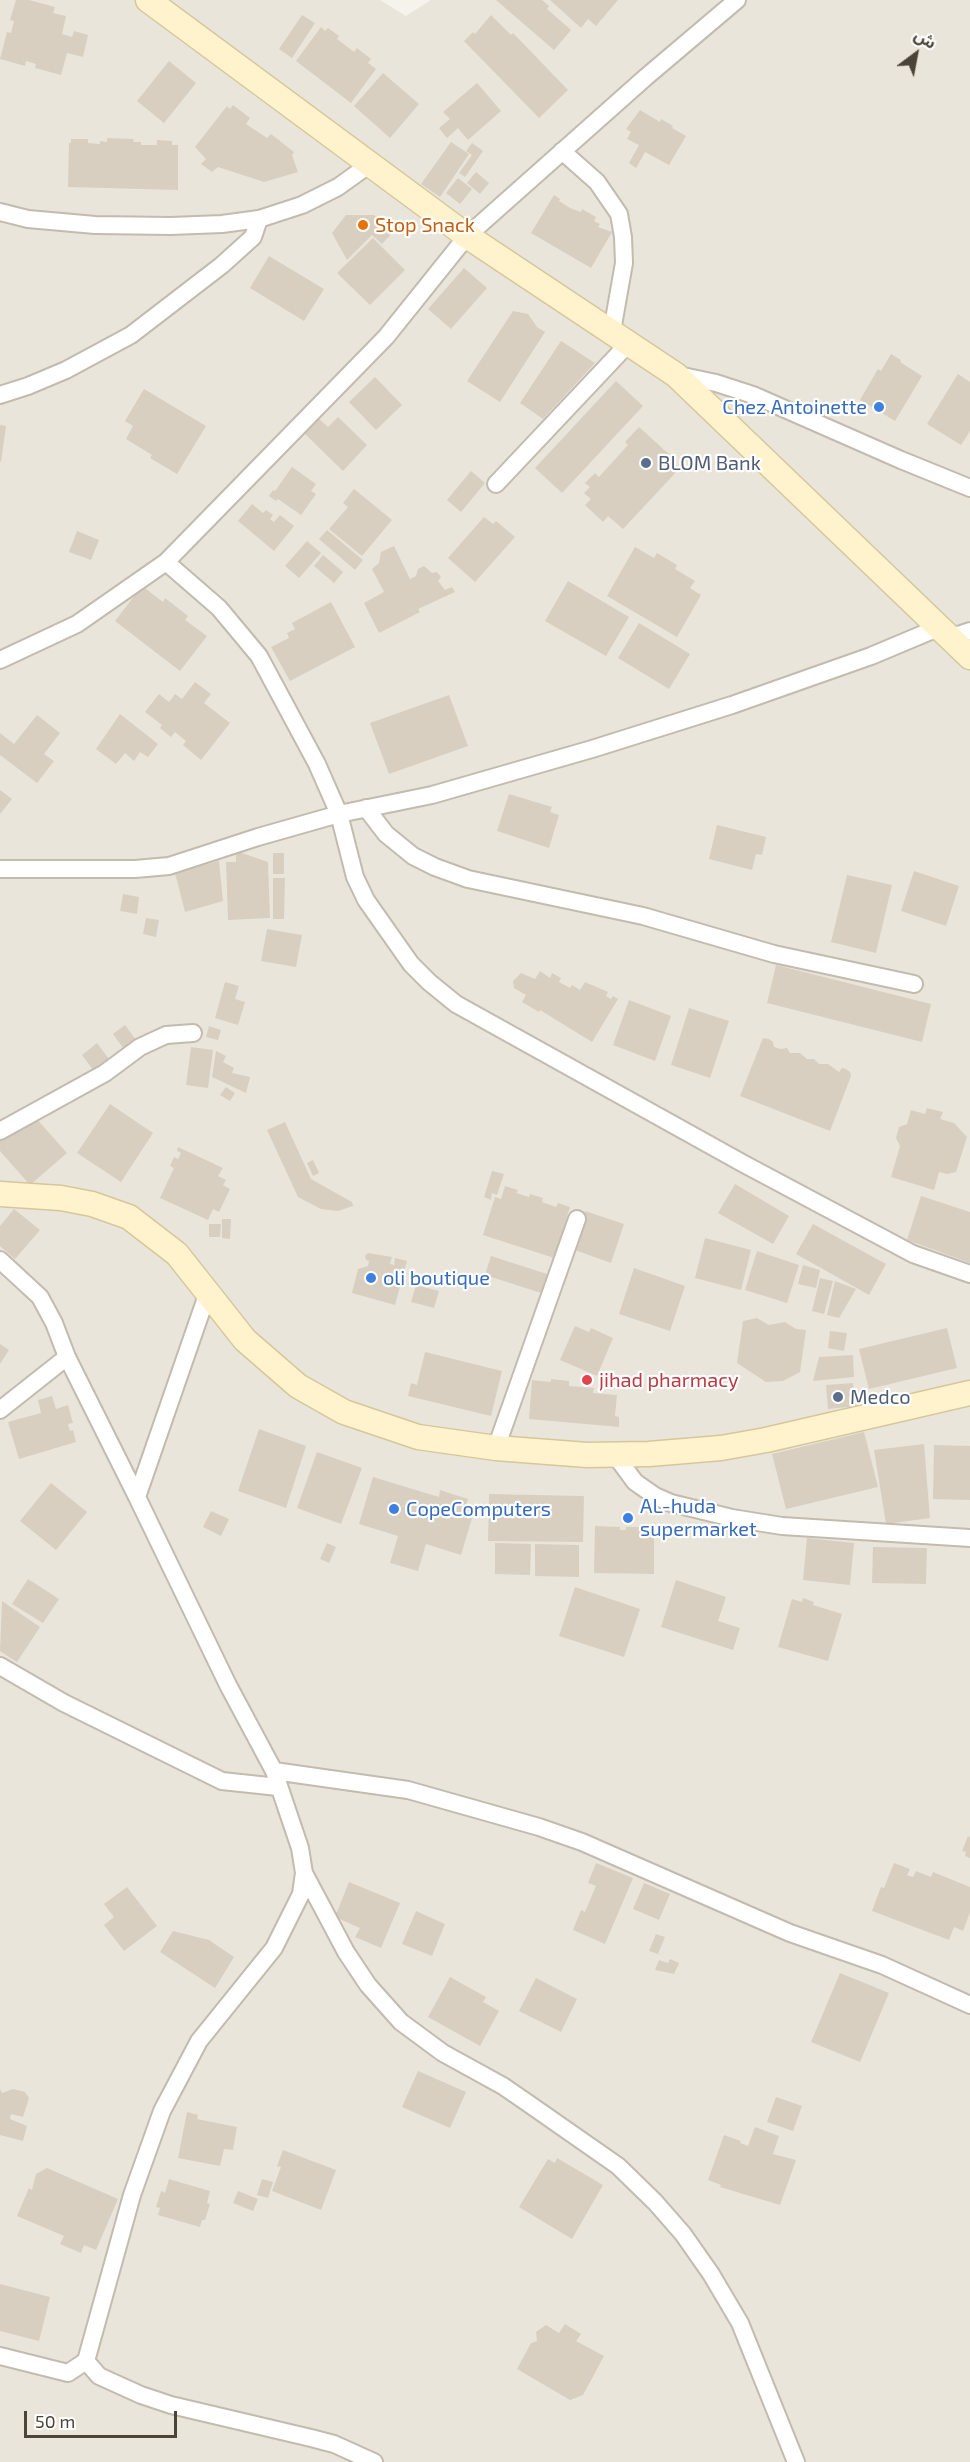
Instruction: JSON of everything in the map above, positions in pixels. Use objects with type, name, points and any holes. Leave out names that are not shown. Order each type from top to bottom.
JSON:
[{"type":"main road","points":[[148,0],[467,236],[676,375],[954,632],[970,657]]},
{"type":"main road","points":[[0,1194],[61,1198],[92,1204],[129,1217],[177,1254],[207,1295],[245,1340],[298,1386],[344,1412],[418,1437],[496,1448],[587,1455],[721,1448],[766,1440],[970,1393]]},
{"type":"street","points":[[0,660],[77,624],[166,562],[386,337],[467,236],[737,0]]},
{"type":"street","points":[[496,484],[620,338],[624,263],[619,214],[597,182],[562,152]]},
{"type":"street","points":[[0,212],[27,219],[106,225],[222,224],[259,219],[302,205],[338,187],[370,164]]},
{"type":"street","points":[[0,395],[66,370],[131,335],[222,265],[253,237],[259,219]]},
{"type":"street","points":[[676,375],[716,383],[753,395],[970,488]]},
{"type":"street","points":[[166,562],[219,608],[259,656],[317,764],[339,814],[355,877],[366,900],[411,964],[456,1004],[572,1070],[914,1254],[970,1274]]},
{"type":"street","points":[[0,869],[135,869],[169,866],[339,814],[443,792],[602,746],[871,656],[954,632]]},
{"type":"street","points":[[366,808],[386,834],[413,856],[468,879],[642,916],[774,954],[914,984]]},
{"type":"street","points":[[0,1131],[105,1073],[140,1047],[165,1035],[193,1033]]},
{"type":"street","points":[[496,1448],[577,1219]]},
{"type":"street","points":[[0,1260],[40,1297],[54,1323],[67,1358],[276,1779],[300,1848],[304,1874],[301,1894],[274,1948],[200,2041],[162,2111],[132,2195],[86,2361],[68,2373],[0,2356]]},
{"type":"street","points":[[137,1497],[207,1295]]},
{"type":"street","points":[[0,1410],[67,1358]]},
{"type":"street","points":[[615,1455],[635,1482],[655,1496],[671,1503],[732,1518],[782,1526],[970,1538]]},
{"type":"street","points":[[0,1666],[64,1703],[222,1781],[276,1779],[408,1790],[539,1827],[592,1846],[790,1933],[882,1965],[970,2005]]},
{"type":"street","points":[[304,1874],[346,1952],[369,1985],[401,2022],[443,2053],[503,2086],[618,2166],[655,2202],[683,2234],[711,2274],[740,2323],[796,2462]]},
{"type":"street","points":[[86,2361],[99,2376],[113,2384],[171,2405],[334,2444],[374,2462]]},
{"type":"shaded area","points":[[0,0],[380,0],[406,16],[431,0],[970,0],[970,2462],[0,2462]]},
{"type":"building","points":[[16,0],[29,0],[55,7],[53,13],[66,16],[62,34],[72,37],[74,31],[88,35],[83,57],[67,53],[61,75],[35,68],[36,64],[26,61],[25,66],[0,59],[7,32],[11,33],[14,21],[10,20]]},
{"type":"building","points":[[496,0],[542,0],[549,6],[547,9],[571,30],[554,50]]},
{"type":"building","points":[[550,0],[618,0],[596,26],[588,19],[581,28]]},
{"type":"building","points":[[302,15],[315,23],[292,58],[279,49]]},
{"type":"building","points":[[491,15],[511,35],[513,33],[568,90],[539,118],[464,41],[473,32],[475,34]]},
{"type":"building","points":[[321,27],[325,31],[328,28],[339,36],[337,39],[354,52],[357,48],[371,59],[368,63],[376,69],[351,103],[296,61]]},
{"type":"building","points":[[169,61],[196,83],[164,123],[137,101]]},
{"type":"building","points":[[383,73],[419,104],[390,138],[354,106]]},
{"type":"building","points":[[477,83],[501,111],[468,140],[458,128],[447,138],[439,128],[450,119],[443,112]]},
{"type":"building","points":[[233,105],[250,118],[246,124],[267,138],[271,134],[294,152],[292,155],[298,172],[264,182],[218,167],[212,172],[201,164],[206,159],[195,147],[227,106],[230,109]]},
{"type":"building","points":[[640,110],[660,122],[661,119],[686,136],[669,165],[645,152],[636,168],[629,163],[639,145],[627,139],[631,132],[626,129]]},
{"type":"building","points":[[107,138],[134,139],[133,142],[141,142],[141,145],[157,145],[157,140],[172,141],[172,145],[178,145],[178,190],[68,187],[71,139],[88,139],[88,143],[100,144],[100,141],[107,142]]},
{"type":"building","points":[[451,142],[469,154],[440,197],[421,184]]},
{"type":"building","points":[[472,143],[483,151],[465,177],[459,173],[472,155],[466,151]]},
{"type":"building","points":[[476,172],[489,183],[480,194],[467,183]]},
{"type":"building","points":[[458,178],[472,189],[460,204],[446,193]]},
{"type":"building","points":[[554,195],[570,208],[581,212],[582,209],[596,217],[594,221],[600,224],[598,227],[612,232],[591,268],[531,233]]},
{"type":"building","points":[[346,215],[374,215],[394,231],[382,244],[372,235],[347,260],[332,233]]},
{"type":"building","points":[[373,238],[405,270],[370,305],[337,273]]},
{"type":"building","points":[[269,256],[324,289],[304,321],[250,288]]},
{"type":"building","points":[[464,268],[487,288],[451,329],[428,309]]},
{"type":"building","points":[[513,311],[528,314],[537,327],[545,332],[500,402],[467,381]]},
{"type":"building","points":[[561,341],[595,363],[543,419],[520,403]]},
{"type":"building","points":[[891,354],[922,376],[895,421],[860,400],[878,369],[881,371]]},
{"type":"building","points":[[958,374],[970,382],[970,431],[961,445],[927,424]]},
{"type":"building","points":[[375,377],[402,405],[376,430],[349,402]]},
{"type":"building","points":[[616,381],[643,406],[562,493],[535,468]]},
{"type":"building","points":[[144,389],[206,426],[177,474],[150,458],[152,455],[126,439],[133,426],[125,421]]},
{"type":"building","points":[[338,417],[367,445],[343,471],[303,432],[318,418],[328,427]]},
{"type":"building","points":[[0,425],[6,426],[1,462],[0,461]]},
{"type":"building","points":[[639,427],[671,456],[669,458],[680,468],[623,529],[608,516],[603,522],[585,505],[591,499],[584,493],[590,487],[585,483],[595,473],[599,477],[628,445],[625,442]]},
{"type":"building","points":[[292,467],[316,484],[311,491],[316,494],[301,515],[278,499],[276,501],[269,496]]},
{"type":"building","points":[[471,471],[485,483],[461,512],[447,500]]},
{"type":"building","points":[[354,489],[392,520],[362,556],[329,529],[348,507],[343,503]]},
{"type":"building","points":[[252,504],[263,513],[266,510],[273,515],[270,519],[274,522],[280,515],[294,526],[274,551],[238,521]]},
{"type":"building","points":[[484,517],[493,524],[496,521],[515,537],[475,582],[448,558]]},
{"type":"building","points":[[327,530],[363,560],[355,570],[319,539]]},
{"type":"building","points":[[77,531],[99,540],[91,560],[69,552]]},
{"type":"building","points":[[307,541],[321,553],[299,578],[285,566]]},
{"type":"building","points":[[394,546],[410,579],[416,576],[418,569],[424,566],[432,573],[437,572],[441,577],[438,581],[445,590],[452,587],[455,592],[418,609],[420,612],[379,633],[364,603],[384,592],[372,569],[379,563],[381,552]]},
{"type":"building","points":[[635,547],[654,558],[657,553],[677,565],[675,569],[695,581],[690,588],[701,595],[677,637],[607,596]]},
{"type":"building","points":[[323,555],[343,572],[334,583],[314,566]]},
{"type":"building","points":[[568,581],[629,617],[606,656],[545,621]]},
{"type":"building","points":[[142,586],[163,602],[165,598],[188,616],[185,620],[207,636],[180,671],[115,621]]},
{"type":"building","points":[[331,602],[355,647],[290,681],[271,647],[289,638],[287,633],[295,629],[292,623]]},
{"type":"building","points":[[639,623],[690,654],[669,689],[618,658]]},
{"type":"building","points":[[195,682],[211,694],[204,703],[230,723],[201,760],[183,745],[186,741],[175,732],[171,737],[160,728],[162,725],[145,712],[159,694],[169,702],[175,694],[182,699]]},
{"type":"building","points":[[449,695],[468,746],[389,774],[370,723]]},
{"type":"building","points":[[120,714],[158,744],[148,757],[140,752],[134,761],[125,753],[116,764],[96,749]]},
{"type":"building","points":[[37,715],[60,733],[44,754],[54,761],[37,783],[0,755],[0,733],[14,744]]},
{"type":"building","points":[[0,790],[12,799],[0,814]]},
{"type":"building","points":[[509,794],[552,807],[550,812],[559,815],[549,848],[497,831]]},
{"type":"building","points":[[717,825],[766,837],[762,855],[756,854],[752,870],[709,859]]},
{"type":"building","points":[[236,851],[268,862],[270,918],[228,920],[226,862],[236,862]]},
{"type":"building","points":[[273,853],[284,853],[284,874],[273,874]]},
{"type":"building","points":[[219,861],[223,901],[185,912],[175,873]]},
{"type":"building","points":[[914,871],[959,886],[946,926],[901,911]]},
{"type":"building","points":[[847,875],[892,885],[876,953],[831,942]]},
{"type":"building","points":[[273,878],[285,878],[284,919],[273,919]]},
{"type":"building","points":[[123,894],[139,897],[137,914],[120,911]]},
{"type":"building","points":[[146,918],[159,920],[156,937],[143,934]]},
{"type":"building","points":[[267,929],[302,935],[296,967],[261,961]]},
{"type":"building","points":[[776,965],[931,1004],[922,1042],[767,1003]]},
{"type":"building","points":[[540,971],[550,978],[552,973],[561,978],[559,982],[570,988],[572,985],[580,990],[585,982],[608,992],[606,996],[611,999],[613,996],[618,999],[592,1042],[540,1010],[539,1012],[522,1002],[526,995],[514,988],[513,981],[521,973],[535,979]]},
{"type":"building","points":[[225,982],[239,986],[235,999],[245,1002],[238,1025],[215,1018]]},
{"type":"building","points":[[629,1000],[671,1016],[655,1061],[613,1045]]},
{"type":"building","points":[[689,1008],[729,1021],[710,1078],[671,1065]]},
{"type":"building","points":[[125,1025],[136,1040],[124,1049],[113,1034]]},
{"type":"building","points":[[209,1026],[221,1030],[218,1040],[206,1037]]},
{"type":"building","points":[[763,1038],[773,1042],[774,1047],[787,1048],[790,1053],[800,1053],[807,1059],[814,1059],[819,1064],[828,1064],[839,1072],[842,1068],[850,1072],[851,1076],[830,1131],[740,1096]]},
{"type":"building","points":[[97,1043],[109,1059],[94,1071],[82,1055]]},
{"type":"building","points":[[191,1047],[213,1050],[208,1088],[186,1085]]},
{"type":"building","points":[[216,1051],[226,1056],[223,1062],[234,1068],[232,1073],[250,1077],[246,1093],[212,1077]]},
{"type":"building","points":[[226,1087],[235,1093],[230,1101],[220,1095]]},
{"type":"building","points":[[110,1104],[153,1133],[121,1182],[77,1153]]},
{"type":"building","points":[[927,1108],[943,1112],[940,1119],[954,1123],[967,1137],[956,1172],[947,1174],[939,1172],[934,1190],[891,1177],[900,1146],[896,1138],[899,1127],[907,1124],[911,1110],[925,1114]]},
{"type":"building","points":[[34,1116],[67,1153],[30,1185],[0,1151],[0,1140],[21,1122]]},
{"type":"building","points":[[285,1122],[311,1179],[352,1202],[353,1206],[338,1211],[321,1209],[298,1197],[267,1130]]},
{"type":"building","points":[[178,1147],[223,1168],[218,1176],[226,1180],[223,1185],[230,1189],[219,1212],[213,1209],[208,1220],[160,1198],[174,1168],[170,1166],[174,1157],[178,1159],[181,1153],[177,1151]]},
{"type":"building","points":[[313,1160],[319,1173],[313,1176],[307,1163]]},
{"type":"building","points":[[492,1171],[504,1174],[497,1195],[492,1193],[491,1200],[484,1197]]},
{"type":"building","points":[[735,1184],[789,1216],[773,1244],[718,1213]]},
{"type":"building","points":[[505,1186],[518,1190],[516,1193],[543,1198],[542,1202],[556,1207],[558,1203],[570,1207],[554,1258],[483,1235],[495,1197],[501,1199]]},
{"type":"building","points":[[921,1196],[970,1212],[970,1263],[907,1240]]},
{"type":"building","points":[[14,1209],[40,1230],[15,1259],[0,1246],[0,1226]]},
{"type":"building","points":[[585,1211],[624,1224],[611,1263],[572,1249]]},
{"type":"building","points":[[222,1219],[231,1219],[230,1239],[222,1238]]},
{"type":"building","points":[[209,1224],[221,1224],[220,1237],[209,1237]]},
{"type":"building","points":[[813,1224],[886,1264],[869,1295],[796,1254]]},
{"type":"building","points":[[705,1238],[751,1250],[741,1290],[695,1278]]},
{"type":"building","points":[[757,1251],[799,1265],[787,1303],[745,1290]]},
{"type":"building","points":[[368,1253],[392,1257],[390,1264],[394,1265],[395,1258],[407,1261],[395,1305],[352,1293],[358,1269],[368,1266],[369,1261],[365,1256]]},
{"type":"building","points":[[491,1256],[547,1274],[541,1293],[485,1275]]},
{"type":"building","points":[[803,1265],[820,1270],[816,1288],[798,1284]]},
{"type":"building","points":[[634,1268],[685,1286],[670,1331],[619,1314]]},
{"type":"building","points":[[820,1278],[833,1281],[824,1314],[812,1311]]},
{"type":"building","points":[[835,1281],[856,1289],[839,1318],[827,1315]]},
{"type":"building","points":[[416,1285],[439,1291],[434,1308],[411,1302]]},
{"type":"building","points":[[757,1318],[769,1325],[785,1322],[796,1329],[806,1330],[800,1372],[783,1381],[766,1382],[737,1363],[743,1321]]},
{"type":"building","points":[[575,1326],[589,1332],[591,1328],[613,1338],[597,1376],[560,1360]]},
{"type":"building","points":[[947,1328],[957,1368],[869,1389],[859,1349]]},
{"type":"building","points":[[830,1331],[847,1333],[844,1351],[828,1348]]},
{"type":"building","points":[[0,1344],[9,1350],[0,1364]]},
{"type":"building","points":[[425,1352],[502,1371],[491,1416],[408,1396],[411,1383],[417,1385]]},
{"type":"building","points":[[853,1355],[854,1377],[813,1381],[819,1357]]},
{"type":"building","points":[[551,1379],[569,1381],[569,1386],[594,1388],[593,1393],[617,1395],[615,1416],[619,1417],[619,1427],[529,1419],[532,1380],[551,1382]]},
{"type":"building","points":[[853,1383],[856,1406],[828,1409],[826,1385]]},
{"type":"building","points":[[52,1396],[56,1409],[68,1405],[73,1423],[68,1424],[70,1431],[73,1430],[76,1442],[19,1459],[8,1422],[41,1413],[38,1400]]},
{"type":"building","points":[[259,1429],[306,1446],[286,1508],[238,1491]]},
{"type":"building","points":[[864,1432],[878,1487],[786,1509],[772,1454]]},
{"type":"building","points":[[924,1444],[930,1518],[886,1524],[874,1450]]},
{"type":"building","points":[[934,1445],[970,1446],[970,1500],[933,1499]]},
{"type":"building","points":[[317,1452],[362,1468],[341,1524],[297,1508]]},
{"type":"building","points":[[373,1477],[439,1497],[440,1490],[468,1499],[466,1505],[475,1508],[461,1555],[426,1544],[418,1571],[390,1563],[398,1536],[359,1524]]},
{"type":"building","points":[[51,1483],[87,1512],[56,1550],[20,1521]]},
{"type":"building","points":[[489,1494],[584,1496],[583,1542],[488,1541]]},
{"type":"building","points":[[211,1511],[229,1519],[221,1536],[203,1527]]},
{"type":"building","points":[[595,1526],[620,1527],[620,1530],[626,1530],[626,1527],[654,1527],[654,1574],[594,1573]]},
{"type":"building","points":[[807,1538],[854,1543],[850,1585],[803,1580]]},
{"type":"building","points":[[327,1543],[336,1547],[329,1563],[320,1559]]},
{"type":"building","points":[[495,1543],[531,1544],[530,1575],[495,1574]]},
{"type":"building","points":[[535,1544],[579,1545],[579,1577],[535,1576]]},
{"type":"building","points":[[873,1547],[927,1548],[926,1584],[872,1583]]},
{"type":"building","points":[[28,1579],[59,1599],[43,1623],[12,1604]]},
{"type":"building","points":[[676,1580],[726,1597],[718,1621],[740,1628],[733,1650],[661,1627]]},
{"type":"building","points":[[575,1587],[640,1609],[624,1657],[559,1636]]},
{"type":"building","points":[[803,1598],[814,1602],[813,1605],[842,1614],[828,1661],[778,1647],[792,1599],[802,1602]]},
{"type":"building","points":[[2,1601],[40,1627],[17,1662],[0,1651]]},
{"type":"building","points":[[968,1836],[970,1837],[970,1858],[965,1856],[966,1852],[962,1851]]},
{"type":"building","points":[[596,1863],[633,1878],[605,1944],[573,1930],[581,1910],[585,1912],[596,1886],[588,1883]]},
{"type":"building","points":[[894,1863],[910,1869],[907,1875],[913,1877],[916,1871],[931,1877],[933,1872],[970,1887],[970,1912],[963,1931],[954,1927],[949,1940],[872,1911],[881,1887],[884,1888]]},
{"type":"building","points":[[349,1882],[400,1903],[381,1948],[355,1937],[360,1928],[335,1917]]},
{"type":"building","points":[[644,1883],[670,1894],[659,1920],[633,1909]]},
{"type":"building","points":[[127,1887],[157,1926],[124,1951],[104,1925],[114,1917],[104,1904]]},
{"type":"building","points":[[416,1911],[445,1924],[432,1956],[402,1944]]},
{"type":"building","points":[[173,1931],[209,1940],[234,1957],[215,1988],[160,1952]]},
{"type":"building","points":[[656,1934],[665,1937],[658,1954],[649,1951]]},
{"type":"building","points":[[670,1959],[679,1963],[674,1974],[655,1970],[659,1960],[668,1963]]},
{"type":"building","points":[[840,1973],[889,1993],[860,2062],[811,2042]]},
{"type":"building","points":[[450,1977],[486,1997],[483,2002],[499,2011],[480,2046],[428,2017]]},
{"type":"building","points":[[536,1978],[577,1999],[561,2032],[519,2011]]},
{"type":"building","points":[[418,2071],[466,2092],[450,2128],[402,2107]]},
{"type":"building","points":[[0,2089],[2,2093],[13,2089],[25,2092],[29,2098],[23,2117],[11,2114],[10,2119],[27,2126],[23,2141],[0,2135]]},
{"type":"building","points":[[776,2097],[802,2106],[793,2131],[767,2122]]},
{"type":"building","points":[[187,2112],[198,2115],[197,2119],[237,2127],[233,2150],[224,2149],[220,2166],[178,2158]]},
{"type":"building","points":[[755,2127],[779,2136],[773,2154],[796,2160],[780,2205],[720,2187],[721,2185],[708,2180],[724,2135],[748,2146]]},
{"type":"building","points":[[283,2150],[336,2170],[321,2210],[272,2191],[281,2167],[277,2166]]},
{"type":"building","points":[[557,2158],[603,2185],[572,2239],[519,2207],[548,2159],[555,2163]]},
{"type":"building","points":[[47,2168],[118,2199],[96,2250],[84,2245],[81,2253],[60,2244],[64,2236],[17,2216],[29,2188],[32,2190],[36,2174]]},
{"type":"building","points":[[169,2179],[210,2191],[207,2203],[210,2204],[200,2227],[158,2215],[160,2208],[156,2207],[161,2191],[165,2193]]},
{"type":"building","points":[[262,2179],[273,2182],[268,2198],[257,2195]]},
{"type":"building","points":[[238,2191],[258,2199],[253,2211],[233,2203]]},
{"type":"building","points":[[0,2284],[50,2297],[39,2341],[0,2331]]},
{"type":"building","points":[[565,2324],[581,2334],[576,2341],[604,2356],[583,2395],[570,2400],[517,2369],[531,2343],[537,2341],[536,2332],[546,2325],[559,2333]]},
{"type":"place","name":"Stop Snack","points":[[363,225]]},
{"type":"place","name":"Chez Antoinette","points":[[879,407]]},
{"type":"place","name":"BLOM Bank","points":[[646,463]]},
{"type":"place","name":"oli boutique","points":[[371,1278]]},
{"type":"place","name":"jihad pharmacy","points":[[587,1380]]},
{"type":"place","name":"Medco","points":[[838,1397]]},
{"type":"place","name":"CopeComputers","points":[[394,1509]]},
{"type":"place","name":"AL-huda supermarket","points":[[628,1518]]}]
